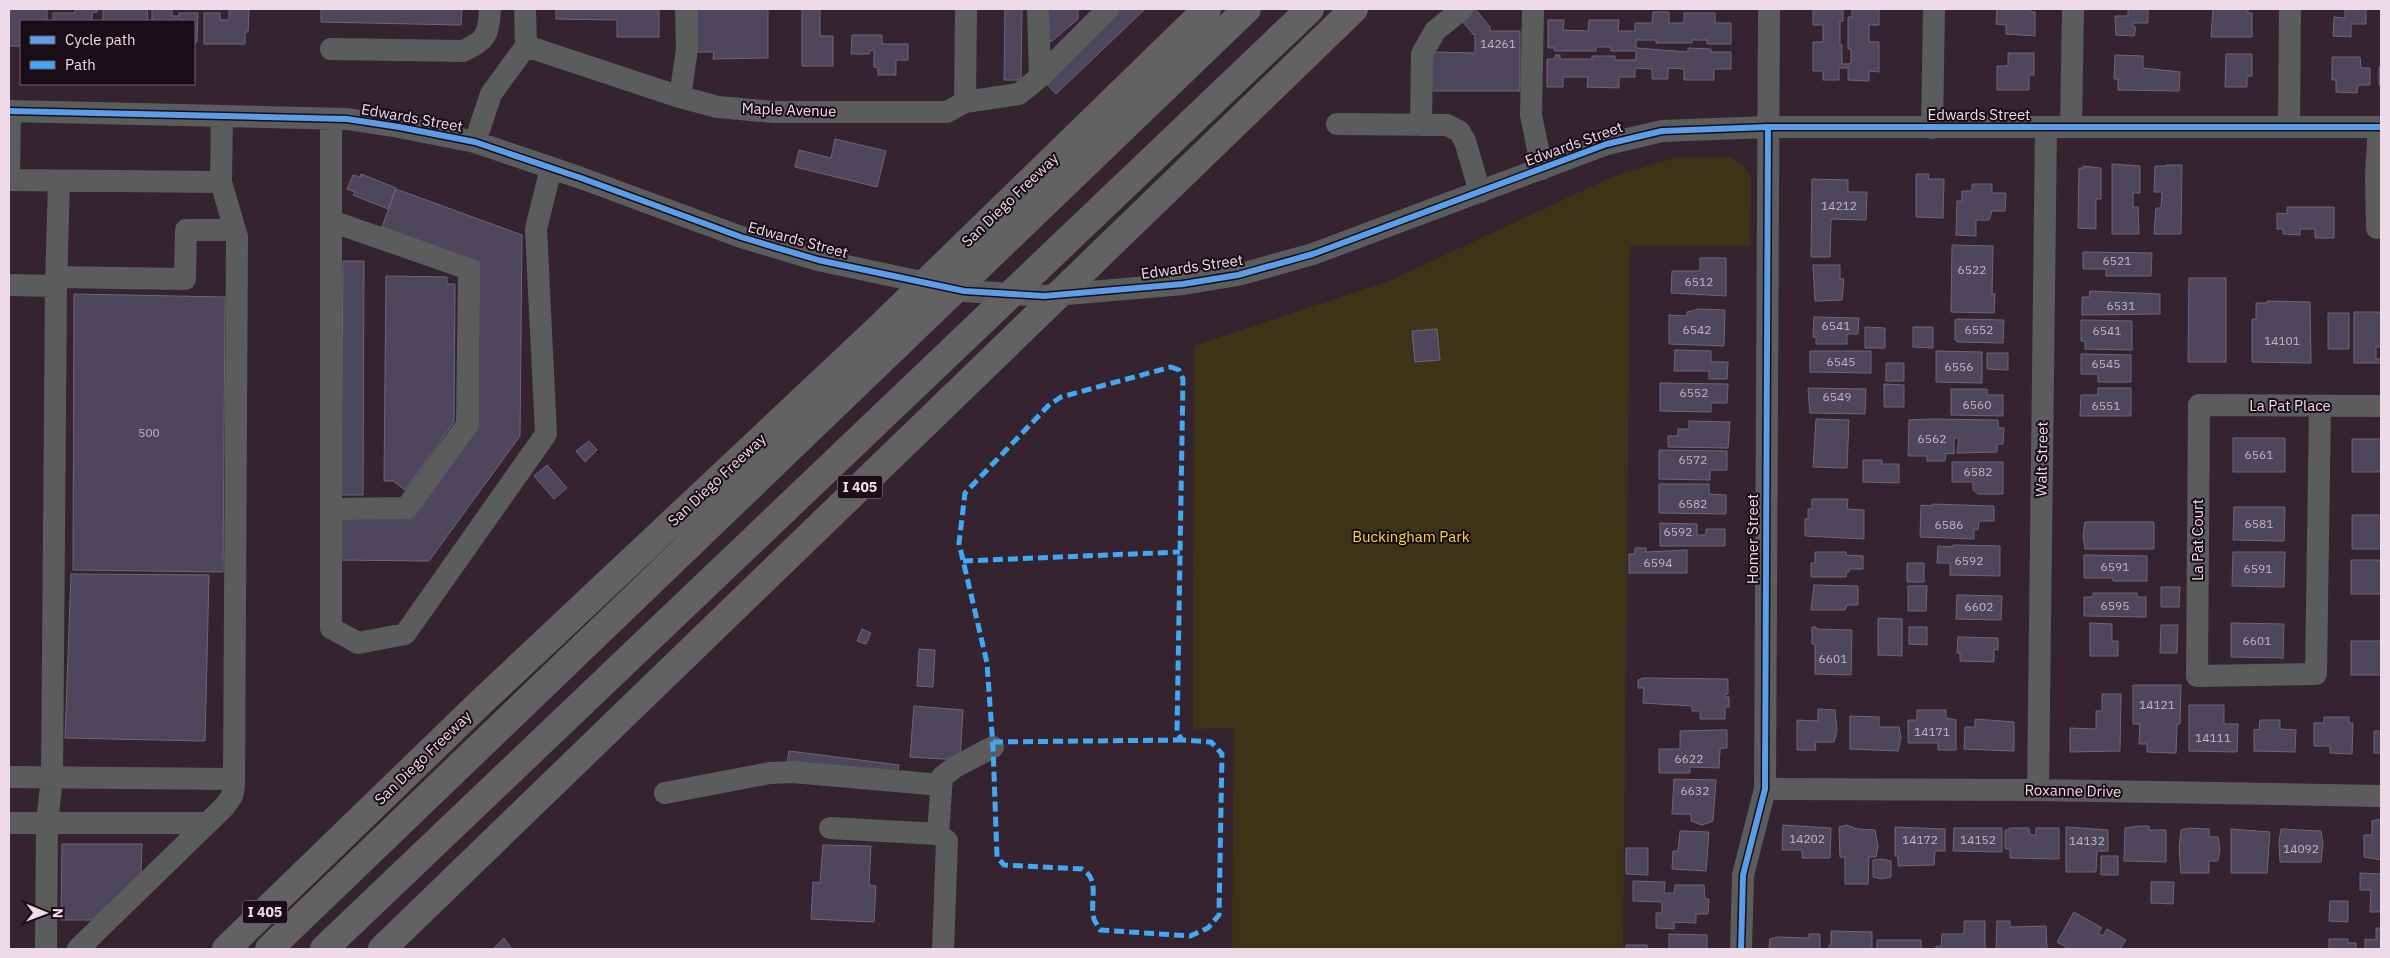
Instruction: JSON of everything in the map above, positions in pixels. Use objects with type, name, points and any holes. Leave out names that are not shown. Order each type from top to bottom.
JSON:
[{"type":"highway","name":"San Diego Freeway","points":[[226,949],[479,704],[878,329],[1207,9]]},
{"type":"highway","points":[[269,949],[1247,9]]},
{"type":"highway","points":[[324,949],[1310,9]]},
{"type":"highway","name":"I 405","points":[[382,949],[1354,9]]},
{"type":"street","points":[[331,49],[463,51],[480,44],[490,27],[490,9]]},
{"type":"street","points":[[475,142],[491,94],[526,46],[525,9]]},
{"type":"street","points":[[680,97],[687,49],[686,9]]},
{"type":"street","points":[[965,102],[966,9]]},
{"type":"street","points":[[1038,9],[1040,77]]},
{"type":"street","name":"Maple Avenue","points":[[526,46],[680,97],[718,107],[774,112],[946,112],[965,102],[1019,94],[1040,77],[1108,9]]},
{"type":"street","points":[[1421,125],[1422,54],[1435,31],[1462,9]]},
{"type":"street","points":[[1533,9],[1531,115],[1542,169]]},
{"type":"street","name":"Homer Street","points":[[1741,949],[1743,875],[1765,789],[1769,9]]},
{"type":"street","points":[[1932,128],[1934,9]]},
{"type":"street","points":[[2071,127],[2074,9]]},
{"type":"street","points":[[2289,126],[2290,9]]},
{"type":"street","points":[[9,111],[9,180],[59,182],[221,182]]},
{"type":"street","name":"Edwards Street","points":[[9,111],[331,119],[399,127],[475,142],[740,237],[818,260],[964,292],[1044,296],[1183,284],[1238,275],[1313,254],[1607,144],[1634,136],[1662,131],[1768,127],[2380,127]]},
{"type":"street","points":[[78,949],[208,823],[232,796],[234,779],[235,230],[221,182],[222,116]]},
{"type":"street","points":[[331,119],[331,628],[358,643],[404,634],[546,434],[536,229],[551,168]]},
{"type":"street","points":[[1337,124],[1447,125],[1459,131],[1465,141],[1480,192]]},
{"type":"street","name":"Walt Street","points":[[2038,790],[2046,127]]},
{"type":"street","points":[[2377,228],[2376,175],[2380,127]]},
{"type":"street","points":[[46,949],[47,823],[52,777],[56,282],[59,182]]},
{"type":"street","points":[[331,221],[468,269],[467,425],[406,508],[331,509]]},
{"type":"street","points":[[9,285],[185,279],[186,230],[235,230]]},
{"type":"street","name":"La Pat Place","points":[[2199,405],[2381,406]]},
{"type":"street","name":"La Pat Court","points":[[2199,405],[2197,676],[2316,674],[2320,406]]},
{"type":"street","points":[[938,834],[942,777],[955,767],[993,747]]},
{"type":"street","points":[[665,793],[770,773],[793,772],[941,785]]},
{"type":"street","points":[[9,777],[234,779]]},
{"type":"street","name":"Roxanne Drive","points":[[1765,789],[2038,790],[2381,796]]},
{"type":"street","points":[[9,823],[208,823]]},
{"type":"street","points":[[830,828],[938,834],[947,841],[943,949]]},
{"type":"green space","name":"Buckingham Park","points":[[1731,157],[1743,165],[1751,178],[1750,246],[1630,246],[1623,949],[1232,949],[1234,728],[1193,729],[1194,346],[1387,282],[1612,177],[1673,158]]},
{"type":"building","points":[[9,9],[47,9],[47,20],[20,20],[20,46],[9,46]]},
{"type":"building","points":[[75,9],[97,9],[97,12],[92,13],[92,20],[53,20],[53,13],[75,13]]},
{"type":"building","points":[[103,9],[147,9],[148,20],[103,20]]},
{"type":"building","points":[[152,9],[172,9],[172,16],[179,16],[179,13],[198,13],[197,42],[195,42],[195,20],[152,20]]},
{"type":"building","points":[[229,9],[249,9],[248,32],[245,32],[245,44],[204,44],[204,13],[220,13],[220,20],[229,20]]},
{"type":"building","points":[[321,9],[462,9],[461,25],[321,22]]},
{"type":"building","points":[[556,9],[659,9],[659,37],[617,37],[617,20],[556,19]]},
{"type":"building","points":[[697,9],[768,9],[768,58],[713,59],[714,52],[697,52]]},
{"type":"building","points":[[802,9],[820,9],[820,36],[833,36],[833,66],[802,66]]},
{"type":"building","points":[[1005,9],[1022,9],[1021,80],[1004,80]]},
{"type":"building","points":[[1047,9],[1078,9],[1078,19],[1052,41],[1047,41]]},
{"type":"building","points":[[1119,9],[1145,9],[1056,94],[1044,81]]},
{"type":"building","points":[[1475,9],[1490,27],[1490,31],[1520,31],[1520,91],[1430,91],[1430,52],[1475,53],[1475,34],[1461,20]]},
{"type":"building","points":[[1813,9],[1843,9],[1843,21],[1840,21],[1840,45],[1842,45],[1842,64],[1848,64],[1851,63],[1851,49],[1848,49],[1848,17],[1852,17],[1852,9],[1879,9],[1879,25],[1869,25],[1869,42],[1879,42],[1879,72],[1869,71],[1869,81],[1848,80],[1848,68],[1839,68],[1839,80],[1823,80],[1823,71],[1813,71],[1813,42],[1823,42],[1823,25],[1813,25]]},
{"type":"building","points":[[1997,9],[2030,9],[2030,12],[2035,12],[2035,36],[2006,34],[2006,25],[1996,24]]},
{"type":"building","points":[[2128,9],[2148,9],[2148,23],[2133,23],[2133,27],[2136,27],[2134,36],[2116,35],[2115,16],[2128,16]]},
{"type":"building","points":[[2213,9],[2248,9],[2248,13],[2252,13],[2252,37],[2211,37]]},
{"type":"building","points":[[2345,9],[2366,9],[2366,24],[2351,24],[2351,37],[2333,36],[2334,17],[2345,18]]},
{"type":"building","points":[[1653,12],[1669,12],[1669,23],[1684,23],[1684,13],[1715,13],[1715,23],[1731,23],[1731,44],[1707,44],[1707,40],[1692,40],[1692,43],[1656,43],[1656,40],[1636,40],[1636,48],[1688,52],[1688,48],[1711,49],[1711,52],[1731,52],[1731,69],[1714,69],[1714,80],[1684,80],[1684,69],[1668,68],[1668,79],[1652,79],[1652,69],[1635,68],[1635,77],[1619,77],[1619,88],[1587,87],[1588,77],[1563,77],[1563,87],[1547,87],[1547,59],[1555,59],[1555,55],[1560,55],[1560,59],[1592,59],[1592,56],[1615,56],[1615,60],[1636,60],[1636,51],[1611,51],[1611,47],[1596,47],[1596,51],[1554,51],[1555,48],[1548,48],[1548,20],[1564,20],[1563,30],[1588,31],[1589,20],[1619,20],[1618,31],[1635,31],[1635,23],[1652,23]]},
{"type":"building","points":[[852,35],[882,35],[882,44],[908,44],[908,60],[896,60],[896,75],[878,75],[878,68],[874,67],[874,50],[871,50],[869,54],[851,54]]},
{"type":"building","points":[[2008,53],[2034,53],[2034,75],[2029,75],[2029,90],[1997,90],[1997,66],[2008,66]]},
{"type":"building","points":[[2226,54],[2252,54],[2252,76],[2247,76],[2247,87],[2225,87]]},
{"type":"building","points":[[2115,55],[2143,56],[2143,68],[2180,72],[2179,91],[2118,90],[2118,79],[2114,79]]},
{"type":"building","points":[[2332,57],[2360,57],[2361,68],[2370,68],[2370,85],[2358,85],[2357,93],[2336,92],[2336,80],[2332,80]]},
{"type":"building","points":[[2379,67],[2381,67],[2381,85],[2379,85]]},
{"type":"building","points":[[835,139],[886,151],[877,187],[795,167],[799,150],[831,158]]},
{"type":"building","points":[[2112,164],[2140,166],[2140,193],[2133,193],[2133,207],[2138,207],[2139,234],[2112,234]]},
{"type":"building","points":[[2182,165],[2181,234],[2154,234],[2156,208],[2161,208],[2162,192],[2154,192],[2155,166]]},
{"type":"building","points":[[2083,166],[2101,168],[2101,199],[2096,199],[2096,229],[2078,228],[2079,168],[2084,168]]},
{"type":"building","points":[[361,174],[396,188],[388,209],[353,195],[355,192],[347,189],[353,175],[360,177]]},
{"type":"building","points":[[1916,174],[1929,174],[1928,179],[1944,179],[1943,218],[1916,217]]},
{"type":"building","points":[[1812,179],[1848,180],[1848,192],[1867,192],[1866,220],[1831,219],[1830,257],[1811,257]]},
{"type":"building","points":[[1972,184],[1992,184],[1992,193],[2006,193],[2005,211],[1992,211],[1989,220],[1976,220],[1976,236],[1956,235],[1957,201],[1962,201],[1962,191],[1972,191]]},
{"type":"building","points":[[396,189],[522,235],[520,436],[429,561],[341,560],[341,518],[413,518],[478,428],[479,262],[382,227]]},
{"type":"building","points":[[2287,207],[2334,207],[2334,238],[2315,238],[2315,229],[2300,229],[2300,235],[2283,234],[2283,229],[2277,229],[2277,213],[2287,214]]},
{"type":"building","points":[[1952,245],[1993,246],[1992,294],[1995,294],[1994,313],[1951,312]]},
{"type":"building","points":[[2083,252],[2152,253],[2151,276],[2106,276],[2106,269],[2083,269]]},
{"type":"building","points":[[1700,258],[1726,258],[1726,296],[1671,293],[1672,271],[1700,271]]},
{"type":"building","points":[[343,261],[364,261],[363,495],[341,495]]},
{"type":"building","points":[[1813,265],[1840,265],[1840,279],[1844,279],[1842,300],[1815,301]]},
{"type":"building","points":[[386,276],[447,277],[447,284],[455,284],[454,422],[405,490],[393,481],[384,481]]},
{"type":"building","points":[[2189,278],[2226,278],[2226,362],[2188,362]]},
{"type":"building","points":[[2090,291],[2160,294],[2160,314],[2082,315],[2082,297],[2089,297]]},
{"type":"building","points":[[74,294],[225,297],[223,572],[73,570]]},
{"type":"building","points":[[2267,301],[2310,302],[2311,363],[2252,362],[2252,319],[2256,319],[2256,303],[2267,303]]},
{"type":"building","points":[[1699,309],[1725,310],[1724,346],[1669,344],[1669,315],[1687,316],[1687,312]]},
{"type":"building","points":[[2354,312],[2381,312],[2381,347],[2376,347],[2376,359],[2381,359],[2381,363],[2354,363]]},
{"type":"building","points":[[2328,313],[2349,313],[2349,349],[2328,349]]},
{"type":"building","points":[[1814,317],[1859,318],[1858,334],[1847,334],[1847,344],[1816,344],[1816,337],[1813,337]]},
{"type":"building","points":[[1955,320],[2004,320],[2003,343],[1957,342],[1955,340]]},
{"type":"building","points":[[2081,320],[2132,321],[2132,350],[2085,349],[2085,341],[2081,341]]},
{"type":"building","points":[[1865,327],[1885,328],[1885,348],[1865,348]]},
{"type":"building","points":[[1913,327],[1933,327],[1933,348],[1913,347]]},
{"type":"building","points":[[1437,329],[1440,360],[1415,362],[1412,331]]},
{"type":"building","points":[[1675,350],[1711,351],[1711,362],[1728,362],[1727,379],[1709,379],[1709,371],[1674,371]]},
{"type":"building","points":[[1810,351],[1871,351],[1871,373],[1810,372]]},
{"type":"building","points":[[1936,351],[1982,352],[1982,383],[1936,382]]},
{"type":"building","points":[[1987,353],[2008,353],[2008,370],[1987,369]]},
{"type":"building","points":[[2081,354],[2131,355],[2131,382],[2098,382],[2098,374],[2081,374]]},
{"type":"building","points":[[1886,363],[1904,363],[1904,381],[1886,381]]},
{"type":"building","points":[[1660,383],[1728,384],[1727,403],[1711,403],[1711,412],[1660,411]]},
{"type":"building","points":[[1884,384],[1904,385],[1904,407],[1884,407]]},
{"type":"building","points":[[1808,388],[1866,389],[1865,414],[1810,413]]},
{"type":"building","points":[[2098,388],[2131,388],[2131,416],[2080,416],[2081,395],[2098,395]]},
{"type":"building","points":[[1951,389],[1987,389],[1987,395],[2003,395],[2003,416],[1951,415]]},
{"type":"building","points":[[1816,419],[1849,420],[1847,468],[1813,467]]},
{"type":"building","points":[[1909,420],[1998,420],[1998,428],[2004,428],[2003,444],[1997,444],[1997,452],[1957,453],[1959,438],[1954,438],[1954,454],[1946,453],[1945,461],[1927,461],[1927,456],[1908,456]]},
{"type":"building","points":[[1689,421],[1730,422],[1728,448],[1668,447],[1668,436],[1678,436],[1678,429],[1689,429]]},
{"type":"building","points":[[2233,438],[2285,438],[2285,472],[2233,472]]},
{"type":"building","points":[[2352,439],[2381,439],[2381,472],[2352,472]]},
{"type":"building","points":[[589,441],[597,450],[585,462],[576,451]]},
{"type":"building","points":[[1659,450],[1727,451],[1727,470],[1710,470],[1710,480],[1659,479]]},
{"type":"building","points":[[1863,460],[1882,460],[1882,464],[1899,464],[1899,483],[1863,482]]},
{"type":"building","points":[[1952,462],[2003,462],[2003,494],[1978,494],[1973,490],[1973,482],[1952,482]]},
{"type":"building","points":[[547,465],[567,488],[554,499],[534,476]]},
{"type":"building","points":[[1659,484],[1709,484],[1709,494],[1726,495],[1726,514],[1659,513]]},
{"type":"building","points":[[1812,499],[1848,499],[1847,509],[1864,510],[1864,539],[1805,536],[1805,519],[1808,519],[1808,509],[1812,509]]},
{"type":"building","points":[[1932,504],[1994,506],[1994,521],[1979,521],[1978,530],[1974,529],[1974,539],[1920,537],[1921,505],[1932,506]]},
{"type":"building","points":[[2234,507],[2285,507],[2284,541],[2233,540]]},
{"type":"building","points":[[2352,515],[2381,515],[2381,549],[2352,549]]},
{"type":"building","points":[[2085,522],[2154,522],[2154,549],[2085,549],[2083,535]]},
{"type":"building","points":[[1660,523],[1697,524],[1697,535],[1706,535],[1706,529],[1725,529],[1725,546],[1660,546]]},
{"type":"building","points":[[1953,545],[2000,546],[2000,576],[1950,575],[1950,563],[1937,563],[1938,546],[1953,547]]},
{"type":"building","points":[[1635,548],[1646,548],[1646,552],[1687,550],[1687,573],[1629,573],[1629,554],[1635,554]]},
{"type":"building","points":[[1815,552],[1846,552],[1846,555],[1863,556],[1863,569],[1849,569],[1849,572],[1846,572],[1846,577],[1811,577],[1811,563],[1815,563]]},
{"type":"building","points":[[2233,552],[2285,552],[2284,587],[2232,586]]},
{"type":"building","points":[[2084,555],[2147,556],[2147,581],[2113,581],[2113,578],[2084,578]]},
{"type":"building","points":[[2351,560],[2381,560],[2381,594],[2351,594]]},
{"type":"building","points":[[1907,563],[1924,563],[1924,582],[1907,582]]},
{"type":"building","points":[[71,574],[209,575],[205,741],[65,738]]},
{"type":"building","points":[[1814,585],[1858,586],[1858,605],[1847,605],[1845,610],[1811,610]]},
{"type":"building","points":[[1908,586],[1927,586],[1926,611],[1908,611]]},
{"type":"building","points":[[2161,587],[2180,587],[2179,607],[2161,607]]},
{"type":"building","points":[[2093,593],[2137,593],[2137,597],[2146,597],[2146,617],[2084,616],[2084,597],[2093,597]]},
{"type":"building","points":[[1957,595],[2002,596],[2001,620],[1956,619]]},
{"type":"building","points":[[1878,618],[1902,619],[1902,656],[1878,655]]},
{"type":"building","points":[[2090,623],[2112,624],[2112,641],[2118,641],[2118,656],[2090,656]]},
{"type":"building","points":[[2231,623],[2284,624],[2283,658],[2231,657]]},
{"type":"building","points":[[2161,625],[2178,625],[2177,653],[2160,653]]},
{"type":"building","points":[[1812,627],[1816,627],[1816,629],[1852,630],[1851,675],[1815,674],[1815,644],[1812,644]]},
{"type":"building","points":[[1909,627],[1927,627],[1927,645],[1909,644]]},
{"type":"building","points":[[862,629],[871,633],[866,644],[857,641]]},
{"type":"building","points":[[1958,637],[1998,638],[1998,650],[1994,649],[1994,662],[1960,661],[1960,653],[1957,653]]},
{"type":"building","points":[[2351,641],[2381,641],[2381,675],[2351,675]]},
{"type":"building","points":[[919,649],[935,650],[933,687],[917,686]]},
{"type":"building","points":[[1643,678],[1728,679],[1728,694],[1725,694],[1725,697],[1729,697],[1729,707],[1725,707],[1725,719],[1700,719],[1700,711],[1692,711],[1692,706],[1643,703],[1644,688],[1638,688],[1638,680]]},
{"type":"building","points":[[2133,685],[2181,685],[2180,724],[2177,724],[2176,753],[2147,752],[2147,744],[2139,744],[2140,724],[2133,724]]},
{"type":"building","points":[[2102,694],[2121,694],[2120,751],[2070,752],[2070,728],[2096,729],[2096,711],[2102,711]]},
{"type":"building","points":[[2189,705],[2224,705],[2224,724],[2238,724],[2237,752],[2189,751]]},
{"type":"building","points":[[914,706],[963,710],[960,760],[910,757]]},
{"type":"building","points":[[1818,709],[1835,710],[1837,731],[1834,742],[1815,743],[1816,750],[1797,750],[1797,720],[1818,721]]},
{"type":"building","points":[[1917,710],[1946,710],[1946,718],[1956,720],[1956,750],[1938,750],[1938,743],[1908,743],[1908,720],[1917,720]]},
{"type":"building","points":[[1850,716],[1879,717],[1879,727],[1899,727],[1901,738],[1898,751],[1850,749]]},
{"type":"building","points":[[2324,717],[2349,717],[2349,723],[2353,723],[2352,754],[2330,753],[2330,746],[2314,746],[2314,723],[2324,723]]},
{"type":"building","points":[[1975,719],[2014,722],[2014,751],[1964,749],[1965,727],[1975,727]]},
{"type":"building","points":[[2260,720],[2280,720],[2280,729],[2296,730],[2295,752],[2254,751],[2254,729],[2259,730]]},
{"type":"building","points":[[1727,730],[1727,748],[1721,748],[1720,750],[1719,768],[1690,767],[1690,773],[1659,773],[1659,749],[1680,749],[1680,731]]},
{"type":"building","points":[[2374,731],[2381,731],[2381,753],[2374,753]]},
{"type":"building","points":[[789,751],[899,765],[897,778],[787,763]]},
{"type":"building","points":[[1674,779],[1716,780],[1713,821],[1702,825],[1691,821],[1691,814],[1672,814]]},
{"type":"building","points":[[2381,819],[2381,860],[2364,857],[2364,835],[2372,835],[2372,821]]},
{"type":"building","points":[[1783,825],[1831,828],[1830,858],[1802,858],[1802,850],[1782,850]]},
{"type":"building","points":[[1847,825],[1857,829],[1875,830],[1878,846],[1876,857],[1869,857],[1868,884],[1845,884],[1845,857],[1840,857],[1839,827]]},
{"type":"building","points":[[2149,826],[2149,830],[2166,830],[2166,862],[2124,861],[2125,828]]},
{"type":"building","points":[[1895,827],[1945,829],[1945,851],[1935,851],[1934,865],[1898,866],[1898,856],[1895,856]]},
{"type":"building","points":[[2066,827],[2108,830],[2108,851],[2097,851],[2096,872],[2066,872]]},
{"type":"building","points":[[1954,828],[2002,828],[2002,852],[1953,851]]},
{"type":"building","points":[[2009,828],[2029,828],[2030,835],[2036,835],[2036,828],[2059,828],[2059,859],[2010,858],[2010,849],[2005,849],[2005,830],[2009,830]]},
{"type":"building","points":[[2189,828],[2209,829],[2209,837],[2218,837],[2220,849],[2218,861],[2209,861],[2209,873],[2181,873],[2179,848],[2181,830]]},
{"type":"building","points":[[2231,829],[2270,832],[2267,873],[2231,873]]},
{"type":"building","points":[[2281,829],[2321,831],[2323,843],[2321,862],[2280,862],[2279,842]]},
{"type":"building","points":[[1680,831],[1709,832],[1706,871],[1672,869],[1673,851],[1678,851]]},
{"type":"building","points":[[62,844],[142,844],[141,873],[92,920],[61,920]]},
{"type":"building","points":[[823,845],[871,846],[869,885],[876,886],[874,922],[811,919],[813,882],[820,883]]},
{"type":"building","points":[[1626,848],[1648,848],[1648,875],[1626,874]]},
{"type":"building","points":[[2101,856],[2118,856],[2118,875],[2101,875]]},
{"type":"building","points":[[1873,860],[1891,861],[1891,877],[1882,879],[1873,877]]},
{"type":"building","points":[[2360,873],[2381,874],[2381,912],[2370,912],[2371,890],[2360,890]]},
{"type":"building","points":[[1633,881],[1665,882],[1664,893],[1674,893],[1675,885],[1704,885],[1705,899],[1709,899],[1708,914],[1696,914],[1696,923],[1674,922],[1674,929],[1656,928],[1656,913],[1662,913],[1662,902],[1633,901]]},
{"type":"building","points":[[2151,882],[2174,882],[2173,904],[2151,903]]},
{"type":"building","points":[[2330,901],[2348,901],[2348,922],[2329,921]]},
{"type":"building","points":[[2074,912],[2102,928],[2098,933],[2103,936],[2107,929],[2126,940],[2120,949],[2069,949],[2057,942]]},
{"type":"building","points":[[1964,921],[1985,921],[1985,949],[1936,949],[1936,946],[1941,947],[1942,934],[1964,934]]},
{"type":"building","points":[[1997,921],[2010,921],[2010,927],[2046,926],[2047,949],[1996,949]]},
{"type":"building","points":[[2376,928],[2381,928],[2381,949],[2365,949],[2365,939],[2376,940]]},
{"type":"building","points":[[1831,931],[1872,932],[1872,949],[1829,949],[1829,945],[1831,945]]},
{"type":"building","points":[[1669,934],[1707,935],[1707,949],[1669,949]]},
{"type":"building","points":[[1809,934],[1820,934],[1820,949],[1769,949],[1770,939],[1778,937],[1809,938]]},
{"type":"building","points":[[504,938],[512,949],[493,949]]},
{"type":"building","points":[[2329,939],[2348,939],[2348,943],[2356,943],[2356,949],[2329,949]]},
{"type":"building","points":[[1877,940],[1921,940],[1921,949],[1877,949]]},
{"type":"building","points":[[1626,945],[1647,945],[1647,949],[1626,949]]},
{"type":"marked path","points":[[1171,367],[1179,370],[1183,379],[1177,732],[1182,740],[1211,742],[1222,754],[1219,915],[1208,928],[1190,936],[1100,930],[1094,919],[1093,885],[1088,874],[1082,869],[1004,865],[997,857],[993,747],[987,663],[959,543],[965,493],[1049,405],[1061,397],[1171,367]]},
{"type":"marked path","points":[[963,561],[1180,552]]},
{"type":"marked path","points":[[993,742],[1182,740]]},
{"type":"cycle path","points":[[9,111],[347,119],[399,127],[475,142],[581,178],[741,237],[818,260],[964,291],[1044,296],[1183,284],[1238,275],[1313,254],[1607,144],[1662,131],[1768,127],[2381,127]]},
{"type":"cycle path","points":[[1741,949],[1743,875],[1765,789],[1768,127]]}]
